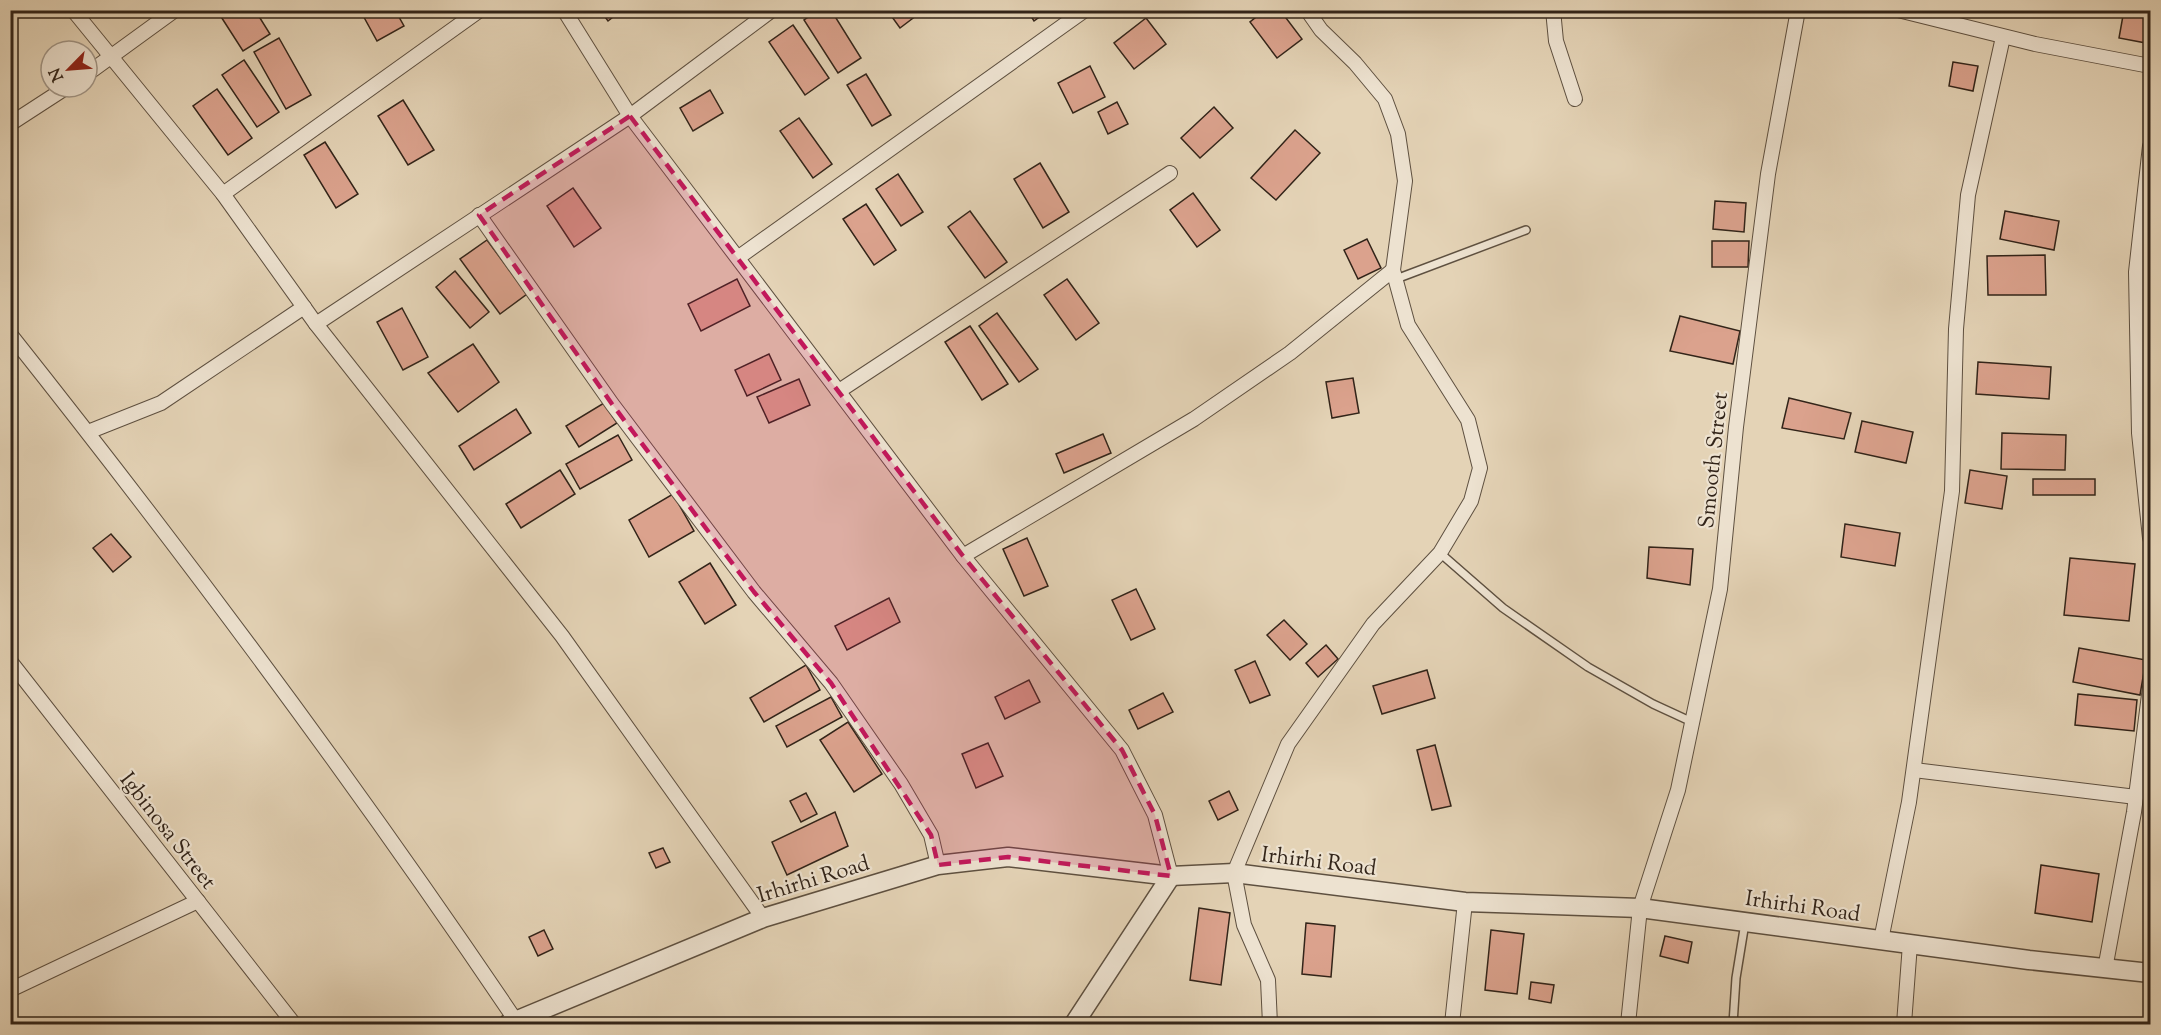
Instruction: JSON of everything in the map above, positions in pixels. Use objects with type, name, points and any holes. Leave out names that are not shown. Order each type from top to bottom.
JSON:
[{"type":"street","points":[[73,10],[223,194],[316,324],[562,636],[763,918]]},
{"type":"street","points":[[99,66],[175,10]]},
{"type":"street","points":[[223,194],[480,10]]},
{"type":"street","points":[[564,10],[630,116],[739,257],[963,556],[1122,750],[1155,815],[1171,876],[1074,1024]]},
{"type":"street","points":[[316,324],[630,116],[772,10]]},
{"type":"street","points":[[739,257],[1085,10]]},
{"type":"street","points":[[1270,1024],[1268,980],[1244,925],[1234,873],[1288,744],[1373,624],[1440,553],[1471,501],[1480,468],[1468,420],[1408,325],[1395,275],[1405,181],[1398,134],[1385,99],[1355,63],[1321,30],[1307,10]]},
{"type":"street","points":[[1553,10],[1556,41],[1575,99]]},
{"type":"street","name":"Smooth Street","points":[[1628,1024],[1640,908],[1678,789],[1720,589],[1736,427],[1768,174],[1798,10]]},
{"type":"street","points":[[1898,10],[2003,37],[2151,66]]},
{"type":"street","points":[[1881,940],[1914,770],[1952,491],[1956,329],[1968,195],[2003,37]]},
{"type":"street","points":[[10,124],[49,99]]},
{"type":"street","points":[[2151,146],[2136,272],[2139,433],[2151,538]]},
{"type":"street","points":[[839,391],[1170,173]]},
{"type":"street","points":[[479,214],[619,414],[754,592],[831,683],[901,784],[931,835],[938,865]]},
{"type":"street","points":[[963,556],[1194,419],[1290,353],[1395,275]]},
{"type":"street","points":[[88,432],[161,403],[304,307]]},
{"type":"street","points":[[10,334],[88,432],[350,780],[512,1023]]},
{"type":"street","name":"Igbinosa Street","points":[[10,661],[294,1024]]},
{"type":"street","points":[[2105,969],[2136,797],[2151,687]]},
{"type":"street","points":[[1914,770],[2136,797]]},
{"type":"street","name":"Irhirhi Road","points":[[512,1023],[763,918],[938,865],[1008,857],[1171,876],[1234,873],[1465,902],[1640,908],[2105,969],[2151,973]]},
{"type":"street","points":[[10,990],[198,901]]},
{"type":"street","points":[[1452,1024],[1465,902]]},
{"type":"street","points":[[1904,1024],[1910,944]]},
{"type":"lane","points":[[1395,275],[1526,230]]},
{"type":"lane","points":[[1440,553],[1503,608],[1588,667],[1692,723]]},
{"type":"lane","points":[[1733,1024],[1736,978],[1745,922]]},
{"type":"highlighted area","points":[[630,116],[963,556],[1122,750],[1155,815],[1171,876],[1008,857],[938,865],[931,835],[831,683],[754,592],[612,404],[479,215]]},
{"type":"building","points":[[220,10],[255,10],[270,34],[243,51],[218,12]]},
{"type":"building","points":[[360,10],[395,10],[404,26],[377,41]]},
{"type":"building","points":[[600,10],[622,10],[608,21]]},
{"type":"building","points":[[819,10],[831,10],[861,58],[838,73],[804,20]]},
{"type":"building","points":[[887,10],[920,10],[921,12],[900,28]]},
{"type":"building","points":[[1027,10],[1049,10],[1034,21]]},
{"type":"building","points":[[1265,10],[1280,10],[1302,39],[1277,58],[1250,22]]},
{"type":"building","points":[[2124,10],[2150,10],[2146,43],[2119,38]]},
{"type":"building","points":[[1146,18],[1166,44],[1134,69],[1114,43]]},
{"type":"building","points":[[793,25],[829,78],[805,95],[769,42]]},
{"type":"building","points":[[279,38],[311,95],[286,109],[254,52]]},
{"type":"building","points":[[244,60],[279,112],[257,127],[222,75]]},
{"type":"building","points":[[1953,62],[1978,66],[1973,91],[1949,86]]},
{"type":"building","points":[[1090,66],[1105,97],[1073,113],[1058,83]]},
{"type":"building","points":[[866,74],[891,115],[872,126],[847,85]]},
{"type":"building","points":[[217,89],[252,138],[228,155],[193,106]]},
{"type":"building","points":[[710,90],[723,113],[693,131],[680,108]]},
{"type":"building","points":[[403,100],[434,150],[408,165],[378,116]]},
{"type":"building","points":[[1117,102],[1128,124],[1108,134],[1098,112]]},
{"type":"building","points":[[1214,107],[1233,128],[1200,158],[1181,138]]},
{"type":"building","points":[[799,118],[832,164],[813,178],[780,131]]},
{"type":"building","points":[[1295,130],[1320,153],[1276,200],[1251,178]]},
{"type":"building","points":[[325,142],[358,194],[336,208],[304,155]]},
{"type":"building","points":[[1040,163],[1069,212],[1043,228],[1014,179]]},
{"type":"building","points":[[898,174],[923,212],[901,226],[876,189]]},
{"type":"building","points":[[573,188],[601,228],[574,247],[547,206]]},
{"type":"building","points":[[1193,193],[1220,230],[1197,247],[1170,210]]},
{"type":"building","points":[[1715,201],[1746,203],[1744,232],[1713,229]]},
{"type":"building","points":[[866,204],[896,250],[874,265],[843,219]]},
{"type":"building","points":[[970,211],[1007,262],[985,278],[948,227]]},
{"type":"building","points":[[2005,211],[2059,221],[2054,250],[2000,239]]},
{"type":"building","points":[[1367,239],[1381,268],[1358,279],[1344,250]]},
{"type":"building","points":[[487,240],[527,294],[500,314],[460,259]]},
{"type":"building","points":[[1712,241],[1749,241],[1748,267],[1712,267]]},
{"type":"building","points":[[2045,255],[2046,295],[1988,295],[1987,256]]},
{"type":"building","points":[[455,271],[489,312],[470,328],[436,287]]},
{"type":"building","points":[[737,279],[750,306],[701,331],[688,304]]},
{"type":"building","points":[[1067,279],[1099,323],[1076,340],[1044,295]]},
{"type":"building","points":[[402,308],[428,357],[403,370],[377,322]]},
{"type":"building","points":[[997,313],[1038,369],[1019,382],[979,326]]},
{"type":"building","points":[[1680,316],[1740,331],[1733,364],[1670,351]]},
{"type":"building","points":[[970,326],[1008,384],[982,400],[945,342]]},
{"type":"building","points":[[473,344],[499,382],[458,412],[428,373]]},
{"type":"building","points":[[769,354],[781,380],[747,396],[735,370]]},
{"type":"building","points":[[1978,362],[2051,367],[2049,399],[1976,394]]},
{"type":"building","points":[[1353,378],[1359,413],[1332,418],[1326,382]]},
{"type":"building","points":[[799,379],[810,405],[769,423],[757,397]]},
{"type":"building","points":[[1789,398],[1851,413],[1844,439],[1782,428]]},
{"type":"building","points":[[604,403],[617,423],[579,447],[566,426]]},
{"type":"building","points":[[516,409],[531,433],[474,470],[459,446]]},
{"type":"building","points":[[1862,421],[1913,432],[1906,463],[1855,452]]},
{"type":"building","points":[[2002,433],[2066,435],[2065,470],[2001,469]]},
{"type":"building","points":[[1103,434],[1111,453],[1064,473],[1056,454]]},
{"type":"building","points":[[618,435],[632,460],[580,489],[566,464]]},
{"type":"building","points":[[560,470],[575,494],[521,528],[506,504]]},
{"type":"building","points":[[1970,470],[2007,476],[2002,509],[1965,503]]},
{"type":"building","points":[[2033,479],[2095,479],[2095,495],[2033,495]]},
{"type":"building","points":[[673,494],[694,531],[649,557],[629,520]]},
{"type":"building","points":[[1845,524],[1900,533],[1895,566],[1841,557]]},
{"type":"building","points":[[111,534],[131,557],[113,572],[93,548]]},
{"type":"building","points":[[1027,538],[1048,586],[1024,596],[1003,549]]},
{"type":"building","points":[[1649,547],[1693,549],[1690,585],[1647,578]]},
{"type":"building","points":[[2070,558],[2135,564],[2129,621],[2064,615]]},
{"type":"building","points":[[710,563],[736,605],[705,624],[679,582]]},
{"type":"building","points":[[1136,589],[1155,629],[1131,640],[1112,600]]},
{"type":"building","points":[[889,598],[900,622],[847,650],[835,626]]},
{"type":"building","points":[[1284,620],[1307,644],[1290,660],[1267,635]]},
{"type":"building","points":[[1326,645],[1338,659],[1318,677],[1306,663]]},
{"type":"building","points":[[2079,648],[2146,660],[2140,695],[2073,682]]},
{"type":"building","points":[[1255,661],[1270,695],[1250,703],[1235,670]]},
{"type":"building","points":[[806,665],[820,690],[764,722],[750,698]]},
{"type":"building","points":[[1427,670],[1435,698],[1382,714],[1373,686]]},
{"type":"building","points":[[1029,680],[1040,702],[1005,719],[995,697]]},
{"type":"building","points":[[1163,693],[1173,712],[1138,729],[1129,710]]},
{"type":"building","points":[[2078,694],[2137,700],[2134,731],[2075,725]]},
{"type":"building","points":[[831,697],[842,717],[787,747],[776,726]]},
{"type":"building","points":[[848,722],[882,774],[854,792],[820,740]]},
{"type":"building","points":[[988,743],[1003,776],[976,788],[962,754]]},
{"type":"building","points":[[1435,745],[1451,806],[1432,810],[1417,750]]},
{"type":"building","points":[[1229,791],[1238,810],[1218,820],[1209,801]]},
{"type":"building","points":[[806,793],[817,814],[801,822],[790,801]]},
{"type":"building","points":[[835,812],[848,846],[787,875],[772,842]]},
{"type":"building","points":[[663,848],[670,862],[656,868],[649,853]]},
{"type":"building","points":[[2041,865],[2099,874],[2092,922],[2035,913]]},
{"type":"building","points":[[1199,908],[1230,913],[1221,985],[1190,980]]},
{"type":"building","points":[[1306,923],[1335,926],[1331,977],[1302,974]]},
{"type":"building","points":[[544,930],[553,949],[538,956],[529,937]]},
{"type":"building","points":[[1491,930],[1524,934],[1517,994],[1485,990]]},
{"type":"building","points":[[1665,936],[1692,942],[1688,963],[1660,956]]},
{"type":"building","points":[[1531,982],[1554,985],[1551,1003],[1529,999]]}]
